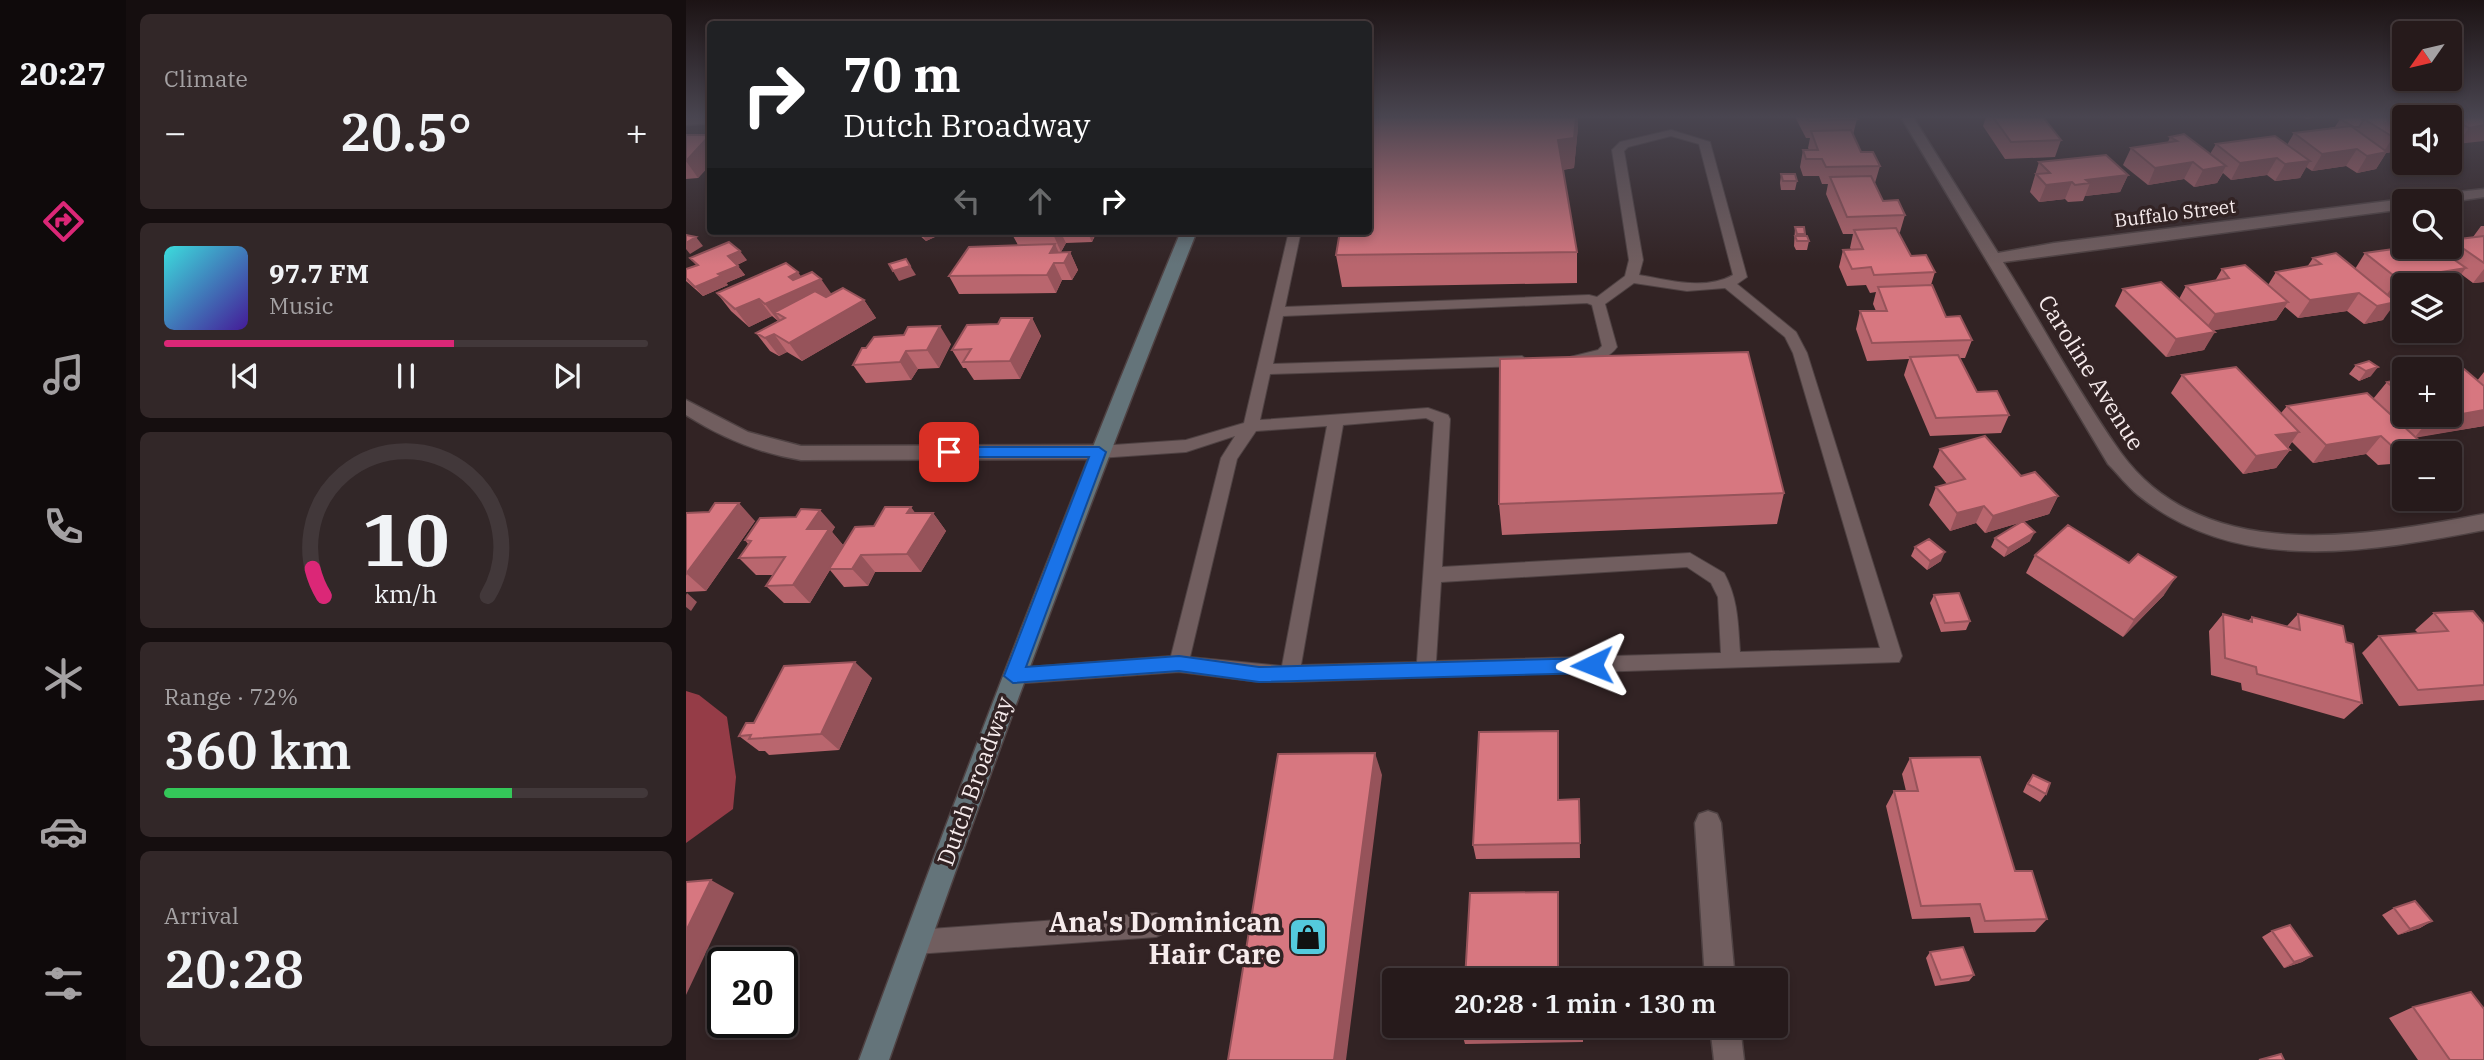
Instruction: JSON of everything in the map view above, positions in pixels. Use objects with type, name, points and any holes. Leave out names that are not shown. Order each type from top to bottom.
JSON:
[{"type":"main road","name":"Dutch Broadway","points":[[873,1060],[1013,676],[1099,452],[1187,235]]},
{"type":"street","name":"Caroline Avenue","points":[[1937,166],[2115,459],[2148,493],[2194,522],[2256,542],[2330,546],[2392,540],[2484,522]]},
{"type":"street","points":[[2462,196],[2484,193]]},
{"type":"street","name":"Buffalo Street","points":[[1993,259],[2054,248],[2392,206]]},
{"type":"street","points":[[686,406],[720,429],[756,444],[801,453],[1099,452]]},
{"type":"street","points":[[1708,823],[1719,968]]},
{"type":"street","points":[[1726,1038],[1729,1060]]},
{"type":"lane","points":[[1598,303],[1631,278],[1636,260],[1621,166]]},
{"type":"lane","points":[[1631,278],[1686,286],[1729,285],[1740,277],[1711,166]]},
{"type":"lane","points":[[1179,664],[1229,457],[1251,426],[1294,235]]},
{"type":"lane","points":[[1013,676],[1179,664],[1259,674],[1290,674],[1892,656],[1800,353],[1791,335],[1729,285]]},
{"type":"lane","points":[[1276,312],[1589,299],[1598,303]]},
{"type":"lane","points":[[1559,360],[1586,359],[1603,354],[1610,347],[1598,303]]},
{"type":"lane","points":[[1264,369],[1532,361]]},
{"type":"lane","points":[[1099,452],[1186,446],[1251,426],[1428,413],[1442,419],[1426,670]]},
{"type":"lane","points":[[1290,674],[1336,420]]},
{"type":"lane","points":[[1433,576],[1690,560],[1718,578],[1727,597],[1731,661]]},
{"type":"lane","points":[[916,942],[1156,925]]},
{"type":"shaded area","points":[[686,691],[699,695],[727,717],[736,777],[733,809],[686,843]]},
{"type":"building","points":[[1372,166],[1562,166],[1577,252],[1336,255],[1339,235],[1372,235]]},
{"type":"building","points":[[2043,166],[2119,166],[2128,175],[2086,180],[2090,183],[2075,185],[2072,182],[2046,185],[2036,174],[2050,173]]},
{"type":"building","points":[[2199,166],[2223,166],[2203,170]]},
{"type":"building","points":[[1781,174],[1795,174],[1797,181],[1783,181]]},
{"type":"building","points":[[1871,176],[1883,201],[1898,200],[1905,215],[1847,217],[1830,177]]},
{"type":"building","points":[[1795,227],[1804,227],[1805,234],[1797,234]]},
{"type":"building","points":[[1896,228],[1911,256],[1926,255],[1935,272],[1874,275],[1871,267],[1852,269],[1843,250],[1863,249],[1854,230]]},
{"type":"building","points":[[686,235],[696,237],[686,243]]},
{"type":"building","points":[[1795,236],[1807,236],[1809,241],[1797,241]]},
{"type":"building","points":[[2484,236],[2484,263],[2462,248],[2462,239]]},
{"type":"building","points":[[729,242],[740,251],[728,256],[738,266],[695,287],[686,278],[686,269],[698,265],[690,258]]},
{"type":"building","points":[[1055,244],[1050,253],[1070,252],[1064,263],[1054,263],[1047,275],[949,276],[969,247]]},
{"type":"building","points":[[2392,249],[2392,259],[2453,259],[2466,268],[2435,273],[2392,274],[2365,253]]},
{"type":"building","points":[[2336,253],[2392,299],[2392,303],[2377,306],[2359,293],[2310,300],[2276,272],[2321,264],[2313,258]]},
{"type":"building","points":[[906,259],[910,266],[893,271],[889,264]]},
{"type":"building","points":[[786,263],[798,272],[789,277],[793,280],[812,272],[821,279],[765,304],[759,299],[735,309],[717,293]]},
{"type":"building","points":[[2245,265],[2288,302],[2215,314],[2186,286],[2229,278],[2222,269]]},
{"type":"building","points":[[2161,282],[2215,332],[2176,339],[2123,289]]},
{"type":"building","points":[[1932,285],[1946,317],[1960,316],[1972,340],[1872,343],[1860,311],[1887,311],[1878,287]]},
{"type":"building","points":[[843,288],[864,300],[789,343],[774,334],[765,338],[756,333],[785,318],[775,312],[815,291],[826,297]]},
{"type":"building","points":[[1001,318],[1032,318],[1010,361],[963,362],[971,349],[952,350],[967,325],[998,324]]},
{"type":"building","points":[[940,326],[927,350],[906,351],[900,362],[853,365],[862,348],[866,348],[874,337],[904,335],[908,327]]},
{"type":"building","points":[[1748,352],[1784,493],[1499,504],[1500,359]]},
{"type":"building","points":[[1958,355],[1977,392],[1997,391],[2009,415],[1936,418],[1910,357]]},
{"type":"building","points":[[2369,361],[2378,367],[2366,371],[2356,365]]},
{"type":"building","points":[[2236,367],[2299,432],[2276,435],[2290,450],[2256,456],[2182,375]]},
{"type":"building","points":[[2462,369],[2484,386],[2484,410],[2462,414]]},
{"type":"building","points":[[2367,393],[2392,416],[2392,427],[2404,427],[2420,441],[2392,441],[2392,446],[2381,436],[2326,445],[2287,406]]},
{"type":"building","points":[[1985,436],[2021,476],[2035,472],[2058,496],[1993,516],[1984,506],[1957,513],[1936,487],[1965,479],[1940,449]]},
{"type":"building","points":[[715,503],[739,503],[686,574],[686,513],[709,512]]},
{"type":"building","points":[[885,507],[911,507],[907,513],[933,513],[907,554],[861,555],[852,569],[829,569],[855,527],[874,526]]},
{"type":"building","points":[[801,509],[820,510],[807,529],[829,529],[793,585],[766,586],[785,557],[739,558],[751,541],[745,540],[760,518],[796,517]]},
{"type":"building","points":[[2023,521],[2035,532],[2008,548],[1995,538]]},
{"type":"building","points":[[2068,525],[2129,563],[2138,554],[2176,577],[2134,620],[2035,555]]},
{"type":"building","points":[[1929,539],[1945,552],[1930,561],[1915,547]]},
{"type":"building","points":[[1959,593],[1970,621],[1945,623],[1934,595]]},
{"type":"building","points":[[2473,611],[2484,624],[2484,685],[2418,690],[2379,636],[2448,631],[2434,613]]},
{"type":"building","points":[[2223,614],[2252,622],[2252,617],[2300,630],[2298,614],[2343,626],[2346,642],[2353,644],[2362,703],[2257,674],[2256,667],[2225,658]]},
{"type":"building","points":[[855,662],[821,734],[749,739],[751,735],[739,736],[746,723],[754,723],[784,666]]},
{"type":"building","points":[[1558,731],[1558,800],[1579,799],[1580,843],[1473,845],[1479,732]]},
{"type":"building","points":[[1375,753],[1334,1060],[1228,1060],[1278,754]]},
{"type":"building","points":[[1980,757],[2015,871],[2032,871],[2047,919],[1985,921],[1980,904],[1921,906],[1894,791],[1918,791],[1910,758]]},
{"type":"building","points":[[2033,775],[2050,783],[2046,794],[2028,784]]},
{"type":"building","points":[[711,880],[686,931],[686,882]]},
{"type":"building","points":[[1558,892],[1558,968],[1466,968],[1470,893]]},
{"type":"building","points":[[2415,901],[2432,921],[2410,929],[2394,908]]},
{"type":"building","points":[[2290,925],[2312,956],[2294,962],[2272,931]]},
{"type":"building","points":[[1963,947],[1974,975],[1941,980],[1930,952]]},
{"type":"building","points":[[2471,992],[2484,1009],[2484,1060],[2450,1060],[2413,1007]]},
{"type":"building","points":[[2281,1054],[2284,1060],[2259,1060]]},
{"type":"place","name":"Ana's Dominican Hair Care","points":[[1308,937]]},
{"type":"route","points":[[949,452],[1099,452],[1013,676],[1179,664],[1259,674],[1592,665]]}]
